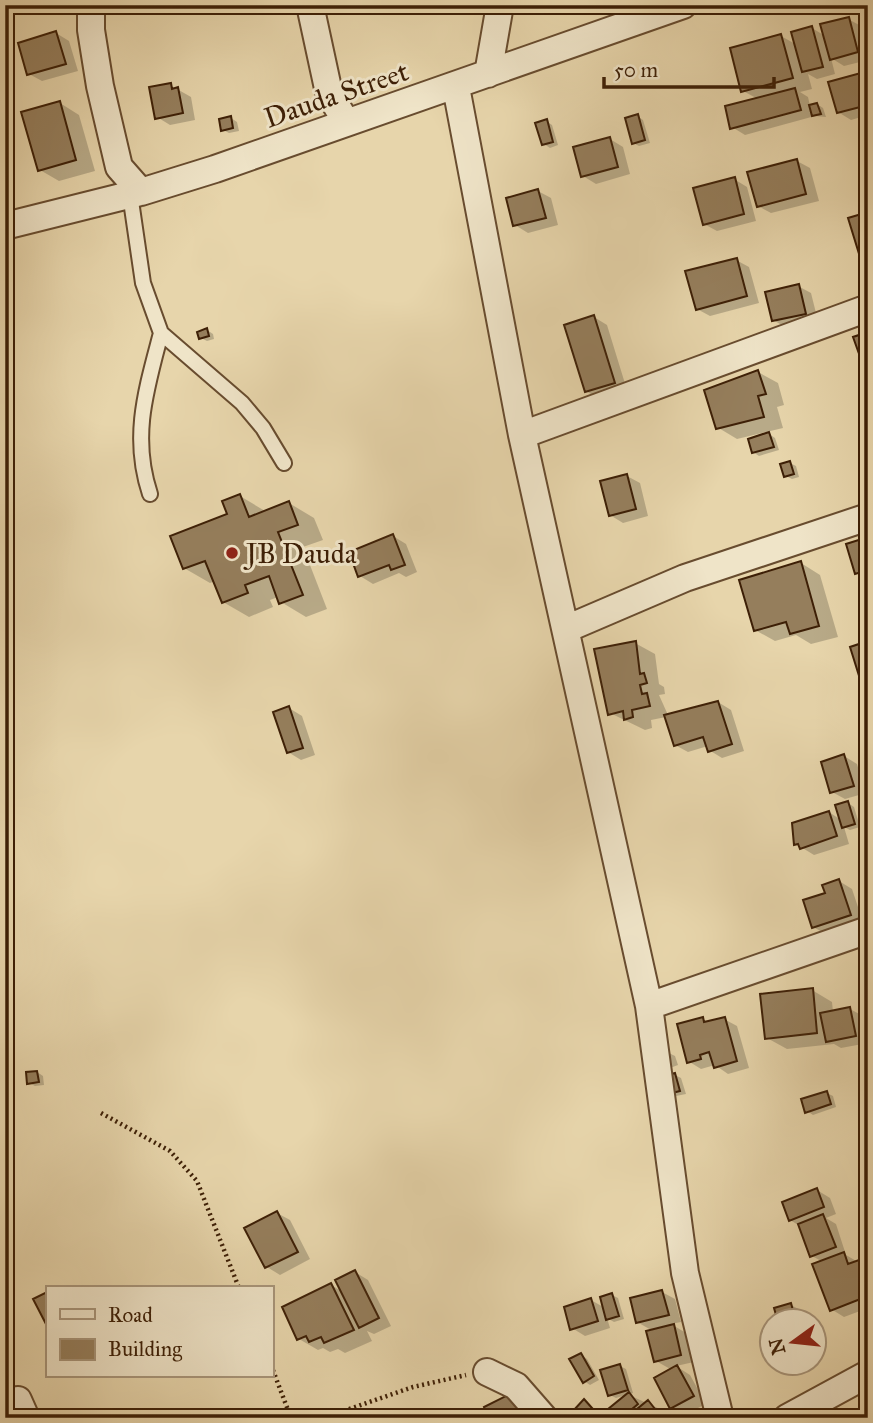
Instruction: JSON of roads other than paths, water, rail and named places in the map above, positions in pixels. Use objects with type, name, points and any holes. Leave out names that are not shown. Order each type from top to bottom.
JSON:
[{"type":"street","points":[[91,5],[91,30],[100,86],[119,167],[135,193]]},
{"type":"street","points":[[310,5],[329,93],[346,122]]},
{"type":"street","points":[[488,74],[500,5]]},
{"type":"street","name":"Dauda Street","points":[[5,226],[135,193],[456,87],[683,5]]},
{"type":"street","points":[[456,87],[522,435],[649,1006],[685,1273],[720,1418]]},
{"type":"street","points":[[522,435],[868,308]]},
{"type":"street","points":[[566,629],[685,579],[868,517]]},
{"type":"street","points":[[649,1006],[868,930]]},
{"type":"street","points":[[487,1372],[516,1386],[544,1418]]},
{"type":"street","points":[[787,1418],[868,1374]]},
{"type":"lane","points":[[135,193],[143,283],[161,333],[242,403],[263,429],[284,463]]},
{"type":"lane","points":[[150,494],[141,466],[139,439],[146,391],[161,333]]},
{"type":"place","name":"JB Dauda","points":[[232,553]]}]
